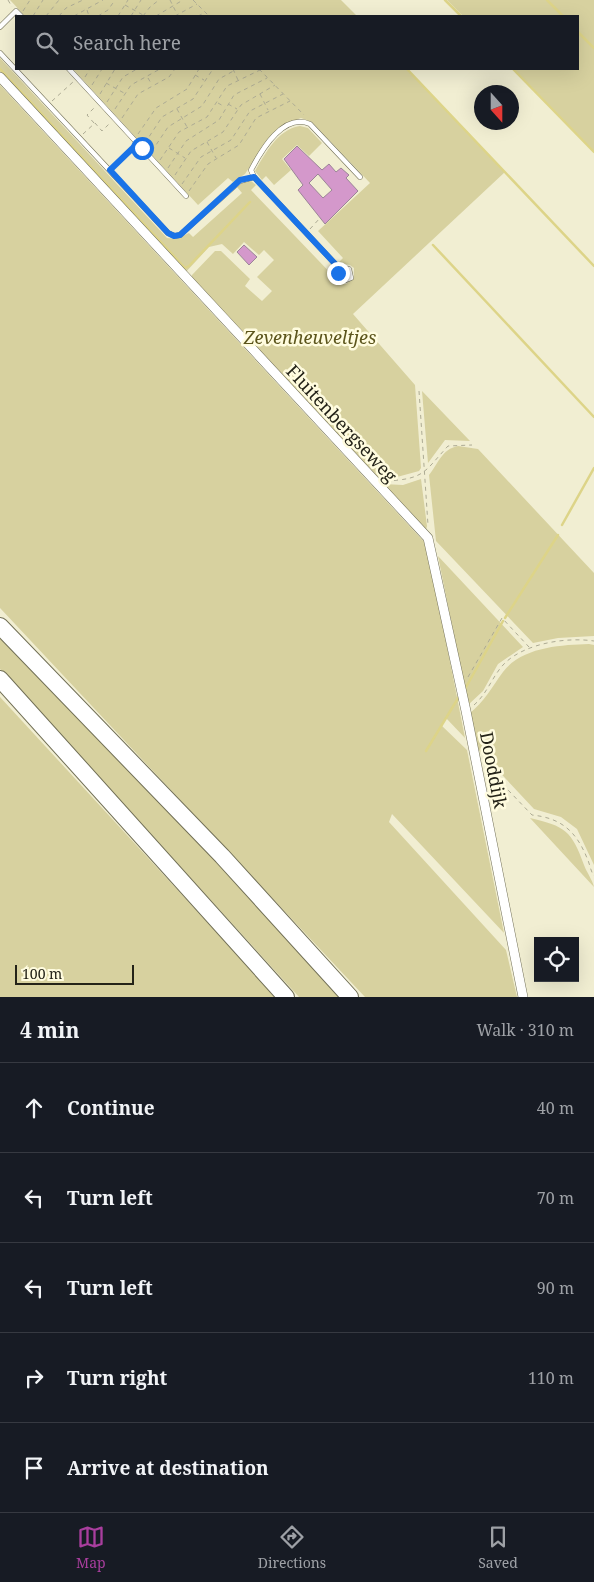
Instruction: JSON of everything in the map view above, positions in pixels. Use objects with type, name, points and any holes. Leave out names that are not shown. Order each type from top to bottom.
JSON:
[{"type":"highway","points":[[0,626],[222,856],[350,997]]},
{"type":"highway","points":[[0,679],[286,997]]},
{"type":"street","name":"Fluitenbergseweg","points":[[0,77],[429,541],[432,550]]},
{"type":"street","name":"Dooddijk","points":[[432,550],[523,997]]},
{"type":"lane","points":[[0,27],[16,11],[19,15]]},
{"type":"lane","points":[[0,53],[15,69]]},
{"type":"lane","points":[[16,70],[168,233],[174,236],[186,230],[240,180],[254,177]]},
{"type":"lane","points":[[70,70],[186,196]]},
{"type":"lane","points":[[339,268],[254,177],[251,170],[269,142],[291,124],[300,121],[306,123],[360,177]]},
{"type":"path","points":[[8,0],[16,11]]},
{"type":"path","points":[[21,15],[30,0]]},
{"type":"path","points":[[34,15],[43,0]]},
{"type":"path","points":[[47,15],[59,0]]},
{"type":"path","points":[[59,15],[66,8],[83,0]]},
{"type":"path","points":[[76,15],[103,0]]},
{"type":"path","points":[[100,15],[108,10],[115,0]]},
{"type":"path","points":[[119,15],[128,0]]},
{"type":"path","points":[[131,15],[141,0]]},
{"type":"path","points":[[144,15],[159,0]]},
{"type":"path","points":[[170,0],[176,15]]},
{"type":"path","points":[[158,15],[182,0]]},
{"type":"path","points":[[193,0],[208,15]]},
{"type":"path","points":[[125,4],[142,15]]},
{"type":"path","points":[[178,15],[197,4]]},
{"type":"path","points":[[86,10],[88,15]]},
{"type":"path","points":[[200,15],[205,12]]},
{"type":"path","points":[[82,82],[89,70]]},
{"type":"path","points":[[89,90],[101,70]]},
{"type":"path","points":[[114,70],[98,101],[87,115],[102,131],[113,117],[125,93],[134,82],[158,70]]},
{"type":"path","points":[[104,107],[123,77],[135,70]]},
{"type":"path","points":[[119,123],[138,94],[169,77],[174,70]]},
{"type":"path","points":[[110,170],[136,141],[153,111],[182,94],[198,70]]},
{"type":"path","points":[[142,148],[162,117],[193,99],[212,70]]},
{"type":"path","points":[[150,156],[166,130],[202,106],[219,79],[233,70],[238,81]]},
{"type":"path","points":[[157,164],[177,134],[207,117],[228,86],[258,70]]},
{"type":"path","points":[[261,70],[303,115],[306,123]]},
{"type":"path","points":[[195,75],[204,80]]},
{"type":"path","points":[[147,76],[152,86]]},
{"type":"path","points":[[48,105],[77,78]]},
{"type":"path","points":[[165,173],[186,141],[214,125],[237,92],[268,78]]},
{"type":"path","points":[[106,83],[125,93]]},
{"type":"path","points":[[172,180],[193,149],[223,132],[244,102],[275,85]]},
{"type":"path","points":[[260,93],[268,111]]},
{"type":"path","points":[[180,189],[201,157],[231,140],[250,111],[283,94]]},
{"type":"path","points":[[186,196],[205,167],[236,148],[256,118],[290,101]]},
{"type":"path","points":[[217,102],[226,107]]},
{"type":"path","points":[[228,104],[237,110]]},
{"type":"path","points":[[177,109],[187,128]]},
{"type":"path","points":[[79,138],[95,123]]},
{"type":"path","points":[[207,142],[216,159]]},
{"type":"path","points":[[168,148],[186,158]]},
{"type":"path","points":[[306,233],[320,218]]},
{"type":"path","points":[[419,391],[429,541]]},
{"type":"path","points":[[375,482],[402,481],[424,474],[448,446],[472,445]]},
{"type":"path","points":[[461,688],[502,618],[530,648]]},
{"type":"path","points":[[466,711],[481,699],[506,662],[530,648],[560,641],[583,639],[594,641]]},
{"type":"path","points":[[475,756],[532,815],[546,817],[563,823],[571,830],[581,842],[594,876]]},
{"type":"green space","points":[[10,0],[341,0],[356,15],[24,15]]},
{"type":"green space","points":[[447,0],[594,0],[594,152],[515,70],[579,70],[579,15],[462,15]]},
{"type":"green space","name":"Zevenheuveltjes","points":[[0,58],[167,238],[176,239],[189,233],[193,237],[242,193],[237,187],[244,182],[251,181],[256,185],[251,190],[339,282],[346,284],[354,278],[354,268],[350,265],[338,263],[343,258],[318,231],[370,183],[312,122],[301,118],[285,124],[267,140],[245,174],[233,182],[228,178],[198,205],[74,70],[408,70],[505,172],[353,314],[415,385],[421,468],[419,471],[397,477],[376,476],[191,279],[192,275],[215,251],[221,251],[250,279],[245,286],[262,301],[272,291],[257,277],[274,260],[264,250],[259,255],[244,242],[233,254],[222,244],[209,247],[185,273],[0,75]]},
{"type":"green space","points":[[0,85],[427,545],[465,738],[446,718],[441,725],[467,750],[504,933],[392,814],[389,822],[506,950],[517,997],[365,997],[0,608]]},
{"type":"green space","points":[[300,126],[308,128],[322,143],[309,156],[297,145],[282,159],[291,170],[274,185],[266,176],[262,180],[255,171],[268,150],[285,132]]},
{"type":"green space","points":[[422,391],[470,441],[445,440],[428,463]]},
{"type":"green space","points":[[458,446],[478,449],[594,573],[594,636],[558,638],[533,643],[436,541],[429,475],[448,450]]},
{"type":"green space","points":[[421,479],[426,530],[383,484],[403,485]]},
{"type":"green space","points":[[438,556],[523,647],[498,664],[483,691],[468,705]]},
{"type":"green space","points":[[0,632],[344,997],[299,997],[0,669]]},
{"type":"green space","points":[[594,645],[594,865],[577,829],[561,817],[534,809],[475,746],[469,714],[503,672],[520,657],[542,649]]},
{"type":"green space","points":[[0,697],[276,997],[0,997]]},
{"type":"green space","points":[[530,818],[559,827],[571,837],[594,887]]},
{"type":"building","points":[[297,146],[322,170],[329,164],[336,172],[341,168],[349,175],[346,178],[358,191],[325,224],[298,190],[303,185],[284,159]],"holes":[[[318,174],[332,190],[323,198],[309,183]]]},
{"type":"building","points":[[244,245],[257,257],[249,265],[237,252]]},
{"type":"waterway","points":[[445,0],[460,15]]},
{"type":"waterway","points":[[547,0],[562,15]]},
{"type":"waterway","points":[[579,33],[594,48]]},
{"type":"waterway","points":[[0,69],[185,268],[250,202]]},
{"type":"waterway","points":[[408,70],[594,266]]},
{"type":"waterway","points":[[514,70],[594,152]]},
{"type":"waterway","points":[[433,245],[594,417]]},
{"type":"waterway","points":[[562,525],[594,468]]},
{"type":"waterway","points":[[505,618],[558,535]]},
{"type":"waterway","points":[[465,689],[503,621]]},
{"type":"waterway","points":[[426,751],[460,695]]},
{"type":"route","points":[[142,148],[138,143],[110,170],[168,233],[174,236],[180,235],[240,180],[254,177],[339,268],[338,273]]}]
